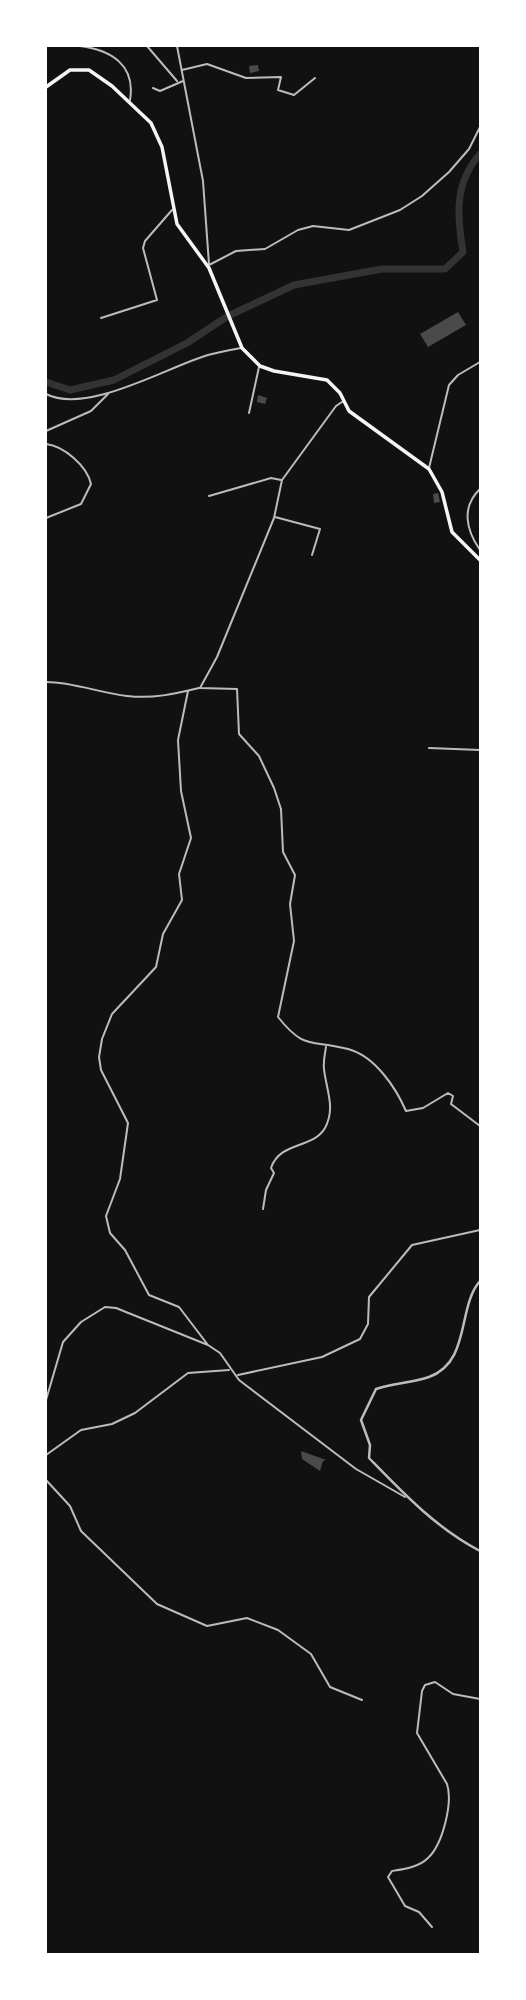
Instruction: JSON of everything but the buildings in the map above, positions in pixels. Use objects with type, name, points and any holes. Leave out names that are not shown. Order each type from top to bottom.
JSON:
[{"type":"main road","points":[[46,87],[71,70],[89,70],[130,102],[151,123],[163,147],[172,210],[177,224],[209,267],[242,348],[260,366],[327,380],[340,393],[342,402],[349,411],[429,469],[442,492],[452,532],[481,560]]},
{"type":"street","points":[[80,46],[107,51],[126,67],[130,78],[130,102]]},
{"type":"street","points":[[146,46],[177,81]]},
{"type":"street","points":[[177,46],[203,181],[209,267],[236,251],[265,249],[298,230],[313,226],[349,230],[400,210],[422,196],[449,172],[470,149],[481,127]]},
{"type":"street","points":[[182,71],[207,64],[246,78],[274,75],[281,77],[278,90],[294,95],[314,78]]},
{"type":"street","points":[[153,88],[160,91],[177,81],[184,81]]},
{"type":"street","points":[[101,318],[157,300],[143,248],[145,241],[172,210]]},
{"type":"street","points":[[46,394],[65,400],[109,393],[209,354],[242,348]]},
{"type":"street","points":[[429,469],[449,385],[457,375],[481,362]]},
{"type":"street","points":[[249,413],[260,366]]},
{"type":"street","points":[[46,431],[91,411],[109,393]]},
{"type":"street","points":[[200,688],[217,657],[274,517],[282,480],[336,405],[342,402]]},
{"type":"street","points":[[46,444],[54,445],[71,456],[83,469],[91,484],[81,504],[46,518]]},
{"type":"street","points":[[209,496],[271,478],[282,480]]},
{"type":"street","points":[[481,489],[467,512],[468,527],[481,550]]},
{"type":"street","points":[[274,517],[320,529],[312,555]]},
{"type":"street","points":[[472,536],[481,536]]},
{"type":"street","points":[[46,681],[127,696],[158,698],[200,688],[237,690],[239,734],[259,756],[274,788],[281,809],[283,852],[295,875],[290,904],[294,941],[278,1017],[294,1037],[350,1049],[364,1056],[398,1091],[406,1111],[423,1108],[448,1093],[453,1096],[451,1104],[481,1126]]},
{"type":"street","points":[[188,691],[178,740],[181,791],[191,838],[179,874],[182,901],[163,934],[156,967],[112,1014],[102,1039],[99,1057],[101,1070],[128,1123],[120,1180],[106,1216],[110,1233],[125,1250],[149,1295],[179,1307],[208,1345]]},
{"type":"street","points":[[429,748],[481,750]]},
{"type":"street","points":[[263,1209],[266,1190],[274,1172],[271,1168],[274,1159],[287,1148],[309,1142],[325,1129],[331,1101],[323,1067],[326,1046]]},
{"type":"street","points":[[237,1375],[321,1357],[360,1339],[368,1324],[369,1297],[412,1245],[481,1230]]},
{"type":"street","points":[[405,1497],[369,1458],[370,1446],[361,1420],[376,1389],[431,1376],[449,1361],[461,1340],[471,1292],[481,1281]]},
{"type":"street","points":[[46,1400],[63,1342],[81,1322],[105,1307],[116,1308],[208,1345],[220,1353],[239,1380],[356,1469],[405,1497],[464,1543],[481,1551]]},
{"type":"street","points":[[46,1455],[81,1430],[112,1424],[135,1413],[188,1373],[230,1370]]},
{"type":"street","points":[[46,1480],[70,1506],[81,1531],[158,1604],[207,1626],[247,1618],[278,1630],[311,1654],[330,1687],[362,1700]]},
{"type":"street","points":[[432,1927],[419,1912],[405,1906],[388,1877],[392,1871],[411,1868],[429,1857],[446,1822],[450,1794],[447,1784],[417,1733],[422,1691],[425,1685],[435,1682],[453,1694],[481,1699]]},
{"type":"waterway","points":[[46,382],[70,390],[114,380],[187,343],[228,316],[294,285],[382,269],[445,269],[463,252],[459,226],[462,188],[480,154]]}]
